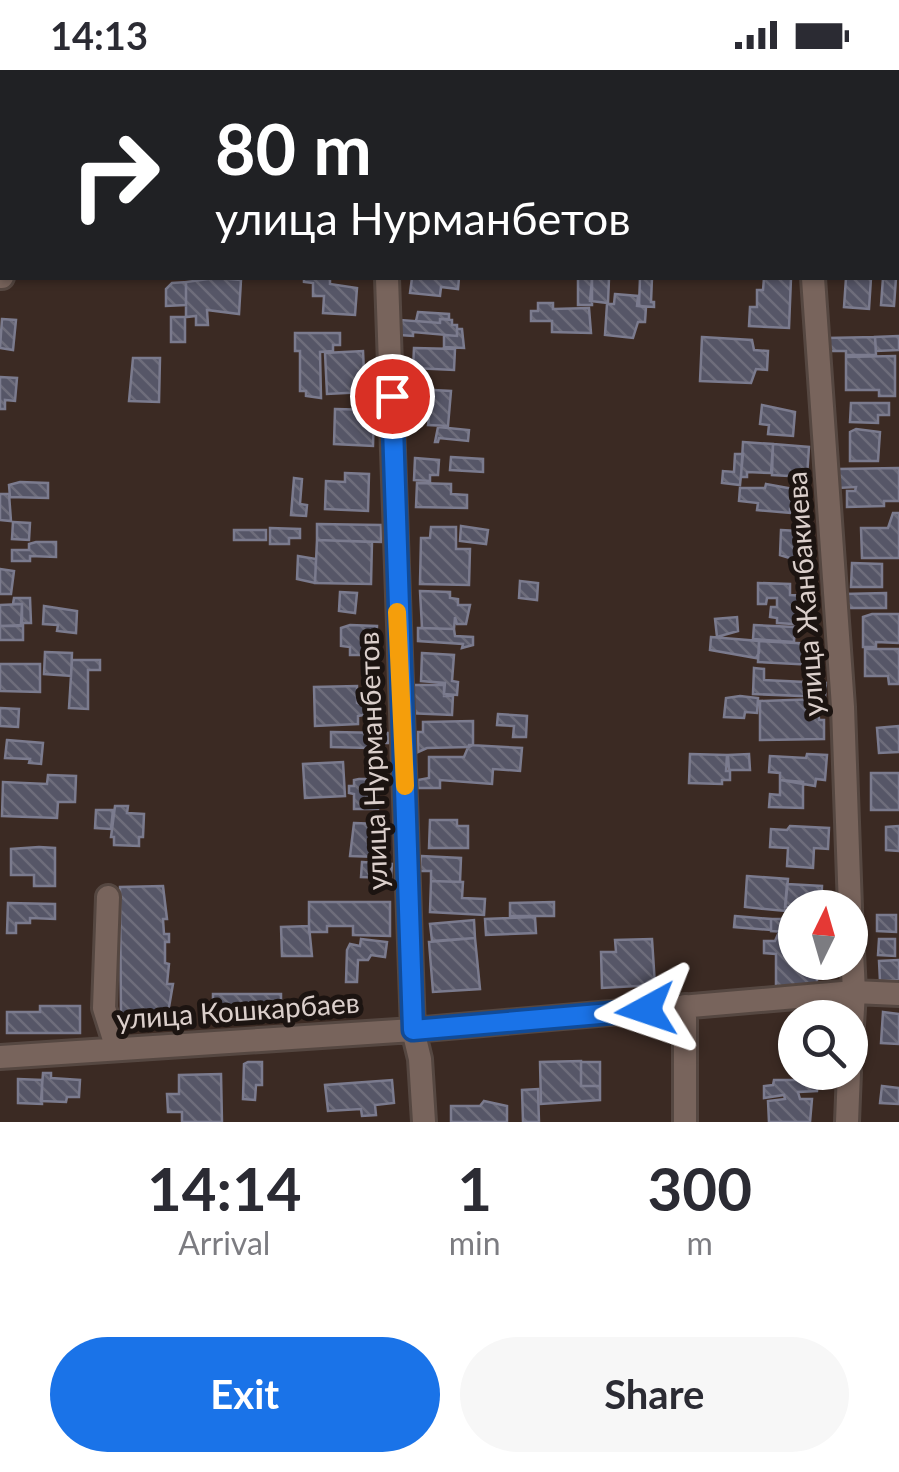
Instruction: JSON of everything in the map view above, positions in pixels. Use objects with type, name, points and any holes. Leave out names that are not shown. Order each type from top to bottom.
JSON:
[{"type":"street","name":"улица Нурманбетов","points":[[387,280],[413,1030],[420,1060],[424,1122]]},
{"type":"street","name":"улица Жанбакиева","points":[[813,280],[843,708],[849,890]]},
{"type":"street","points":[[108,897],[104,1008],[118,1049]]},
{"type":"street","name":"улица Жанбакиева","points":[[853,980],[854,1000]]},
{"type":"street","name":"улица Кошкарбаев","points":[[0,1057],[413,1030],[854,992],[899,994]]},
{"type":"street","points":[[685,1006],[686,1122]]},
{"type":"street","points":[[846,1122],[848,1090]]},
{"type":"building","points":[[241,280],[239,314],[207,310],[208,325],[196,325],[196,316],[186,317],[186,282]]},
{"type":"building","points":[[330,280],[330,284],[357,288],[355,315],[323,313],[324,296],[313,296],[313,283],[304,282]]},
{"type":"building","points":[[412,280],[459,280],[458,289],[441,287],[440,296],[410,293]]},
{"type":"building","points":[[578,280],[592,280],[592,305],[578,305]]},
{"type":"building","points":[[592,280],[609,280],[608,303],[590,301]]},
{"type":"building","points":[[640,280],[652,280],[654,307],[639,306]]},
{"type":"building","points":[[764,280],[791,280],[789,328],[749,326],[750,307],[757,307],[757,290],[763,290]]},
{"type":"building","points":[[846,280],[871,280],[869,309],[844,307]]},
{"type":"building","points":[[883,280],[896,280],[894,306],[881,305]]},
{"type":"building","points":[[186,282],[186,305],[166,306],[166,289],[172,283]]},
{"type":"building","points":[[615,294],[638,296],[637,306],[646,307],[645,322],[638,322],[633,338],[605,335],[607,304],[614,304]]},
{"type":"building","points":[[538,303],[553,303],[553,309],[589,308],[591,333],[552,332],[552,321],[531,321],[531,311],[538,311]]},
{"type":"building","points":[[418,312],[449,314],[449,319],[440,319],[440,323],[416,321]]},
{"type":"building","points":[[171,317],[185,317],[185,342],[171,342]]},
{"type":"building","points":[[2,319],[16,320],[13,350],[0,348]]},
{"type":"building","points":[[440,319],[452,320],[452,325],[457,325],[457,336],[413,332],[413,336],[400,335],[401,320],[440,323]]},
{"type":"building","points":[[457,329],[462,329],[464,348],[444,347],[444,335],[457,336]]},
{"type":"building","points":[[295,333],[340,333],[340,345],[333,345],[333,351],[320,352],[321,398],[300,391],[300,351],[295,351]]},
{"type":"building","points":[[899,336],[899,350],[876,351],[875,337]]},
{"type":"building","points":[[702,337],[752,340],[754,350],[768,351],[767,370],[756,369],[751,383],[700,381]]},
{"type":"building","points":[[875,337],[876,355],[827,351],[827,338]]},
{"type":"building","points":[[414,348],[455,349],[454,370],[413,368]]},
{"type":"building","points":[[363,351],[365,392],[327,394],[325,353]]},
{"type":"building","points":[[895,356],[895,396],[879,396],[879,390],[846,390],[846,357]]},
{"type":"building","points":[[133,358],[160,358],[159,402],[129,401]]},
{"type":"building","points":[[0,377],[17,378],[15,401],[5,400],[5,409],[0,409]]},
{"type":"building","points":[[414,389],[451,391],[448,426],[428,425],[429,417],[412,416]]},
{"type":"building","points":[[851,403],[889,403],[889,415],[878,415],[878,423],[850,422]]},
{"type":"building","points":[[762,405],[795,412],[793,436],[768,434],[769,425],[760,424]]},
{"type":"building","points":[[335,409],[374,410],[373,446],[334,444]]},
{"type":"building","points":[[438,427],[469,430],[468,441],[439,438],[435,442]]},
{"type":"building","points":[[850,432],[880,432],[878,461],[850,461]]},
{"type":"building","points":[[743,442],[773,444],[771,473],[747,472],[747,477],[741,477]]},
{"type":"building","points":[[773,444],[809,447],[807,477],[772,475]]},
{"type":"building","points":[[735,454],[743,454],[740,485],[722,483],[723,471],[734,472]]},
{"type":"building","points":[[451,457],[483,459],[483,472],[450,470]]},
{"type":"building","points":[[415,458],[439,460],[438,475],[430,475],[430,481],[414,480]]},
{"type":"building","points":[[899,468],[899,501],[884,501],[884,506],[847,507],[847,491],[855,491],[856,487],[838,488],[838,469]]},
{"type":"building","points":[[345,473],[369,474],[368,511],[325,509],[326,481],[345,482]]},
{"type":"building","points":[[294,478],[302,479],[300,504],[307,505],[306,516],[291,515]]},
{"type":"building","points":[[48,483],[48,498],[10,497],[9,485]]},
{"type":"building","points":[[417,483],[451,484],[451,494],[467,495],[467,508],[416,507]]},
{"type":"building","points":[[766,484],[799,490],[797,510],[757,510],[758,503],[739,501],[740,488],[765,488]]},
{"type":"building","points":[[0,494],[9,494],[11,521],[0,520]]},
{"type":"building","points":[[893,513],[899,513],[899,558],[862,558],[861,528],[888,528]]},
{"type":"building","points":[[13,522],[30,523],[29,540],[12,539]]},
{"type":"building","points":[[317,524],[381,525],[381,542],[317,540]]},
{"type":"building","points":[[461,526],[488,530],[486,544],[460,541]]},
{"type":"building","points":[[431,527],[456,527],[456,549],[470,549],[469,585],[420,584],[421,538],[430,538]]},
{"type":"building","points":[[270,528],[300,529],[300,538],[289,538],[289,544],[270,544]]},
{"type":"building","points":[[234,530],[266,530],[266,540],[234,540]]},
{"type":"building","points":[[781,530],[798,531],[793,559],[780,555]]},
{"type":"building","points":[[317,540],[372,542],[371,584],[315,583]]},
{"type":"building","points":[[56,542],[56,557],[30,556],[30,561],[12,561],[12,550],[29,550],[29,544]]},
{"type":"building","points":[[298,556],[316,559],[315,583],[297,579]]},
{"type":"building","points":[[852,563],[882,564],[882,587],[851,587]]},
{"type":"building","points":[[0,569],[14,571],[11,594],[0,594]]},
{"type":"building","points":[[520,581],[538,583],[537,600],[519,598]]},
{"type":"building","points":[[758,583],[790,584],[790,595],[811,596],[810,625],[777,623],[777,618],[770,617],[771,607],[777,607],[777,598],[767,598],[766,604],[758,604]]},
{"type":"building","points":[[420,591],[450,592],[450,598],[458,599],[458,605],[470,605],[466,624],[457,624],[455,617],[454,629],[422,628]]},
{"type":"building","points":[[340,592],[357,593],[355,613],[339,611]]},
{"type":"building","points":[[886,593],[886,608],[842,608],[843,594]]},
{"type":"building","points":[[14,598],[30,598],[31,623],[21,623],[22,604],[13,604]]},
{"type":"building","points":[[22,604],[22,626],[0,626],[0,605]]},
{"type":"building","points":[[44,606],[77,611],[76,633],[57,631],[58,625],[43,624]]},
{"type":"building","points":[[899,614],[899,643],[876,642],[876,647],[863,647],[863,617]]},
{"type":"building","points":[[737,617],[738,631],[717,637],[715,619]]},
{"type":"building","points":[[23,625],[23,640],[0,640],[0,626]]},
{"type":"building","points":[[754,625],[795,627],[794,642],[753,639]]},
{"type":"building","points":[[377,626],[376,655],[350,655],[350,647],[341,646],[341,628]]},
{"type":"building","points":[[418,628],[454,629],[455,636],[473,637],[473,645],[462,648],[463,644],[418,641]]},
{"type":"building","points":[[711,637],[759,641],[759,653],[756,658],[710,650]]},
{"type":"building","points":[[759,641],[815,644],[814,665],[758,662]]},
{"type":"building","points":[[865,649],[899,649],[899,684],[889,684],[888,676],[865,676]]},
{"type":"building","points":[[45,652],[72,653],[71,676],[44,674]]},
{"type":"building","points":[[422,653],[454,655],[452,681],[458,682],[457,695],[444,694],[445,683],[421,681]]},
{"type":"building","points":[[72,660],[100,660],[100,670],[88,670],[88,709],[69,708]]},
{"type":"building","points":[[0,664],[40,664],[40,692],[0,691]]},
{"type":"building","points":[[754,668],[764,669],[764,680],[826,683],[825,697],[753,694]]},
{"type":"building","points":[[408,685],[444,685],[444,696],[453,696],[452,715],[407,713]]},
{"type":"building","points":[[357,686],[357,703],[364,706],[358,724],[315,726],[314,687]]},
{"type":"building","points":[[726,698],[758,698],[757,713],[745,712],[744,718],[724,717]]},
{"type":"building","points":[[818,699],[824,739],[760,740],[760,701]]},
{"type":"building","points":[[0,708],[19,709],[18,727],[0,726]]},
{"type":"building","points":[[498,714],[527,716],[526,737],[513,737],[514,726],[497,725]]},
{"type":"building","points":[[473,721],[473,745],[418,752],[418,732],[423,732],[423,722]]},
{"type":"building","points":[[899,726],[899,752],[879,753],[877,728]]},
{"type":"building","points":[[331,732],[388,733],[388,743],[370,743],[370,748],[331,747]]},
{"type":"building","points":[[7,740],[43,743],[41,764],[29,763],[30,759],[5,758]]},
{"type":"building","points":[[469,745],[522,748],[520,771],[493,769],[492,784],[440,780],[440,788],[418,788],[418,780],[429,778],[429,757],[464,757]]},
{"type":"building","points":[[690,754],[727,755],[730,780],[722,780],[722,784],[689,783]]},
{"type":"building","points":[[749,754],[750,770],[729,770],[728,755]]},
{"type":"building","points":[[807,754],[827,755],[825,780],[816,779],[815,786],[780,780],[780,773],[769,772],[770,756],[806,758]]},
{"type":"building","points":[[343,762],[345,796],[305,798],[303,764]]},
{"type":"building","points":[[871,773],[899,773],[899,810],[871,810]]},
{"type":"building","points":[[48,775],[76,776],[75,802],[58,802],[57,818],[2,816],[3,782],[47,784]]},
{"type":"building","points":[[359,779],[378,779],[378,809],[354,809],[354,794],[349,793],[349,786]]},
{"type":"building","points":[[780,780],[803,782],[803,808],[769,807],[770,794],[780,795]]},
{"type":"building","points":[[115,806],[128,806],[127,813],[144,814],[139,846],[114,845],[111,837]]},
{"type":"building","points":[[96,810],[113,810],[111,829],[95,828]]},
{"type":"building","points":[[430,820],[457,820],[457,826],[468,826],[468,848],[429,848]]},
{"type":"building","points":[[354,823],[379,824],[378,857],[350,856]]},
{"type":"building","points":[[790,826],[829,828],[828,849],[814,848],[813,868],[787,866],[788,848],[770,847],[771,829],[787,830]]},
{"type":"building","points":[[899,826],[899,851],[886,850],[886,827]]},
{"type":"building","points":[[55,848],[55,886],[34,886],[34,875],[11,875],[11,849]]},
{"type":"building","points":[[421,856],[461,858],[460,882],[431,881],[431,871],[420,871]]},
{"type":"building","points":[[362,862],[392,864],[391,878],[361,877]]},
{"type":"building","points":[[747,876],[788,879],[787,890],[778,890],[778,910],[745,907]]},
{"type":"building","points":[[431,881],[463,882],[462,898],[485,899],[484,915],[430,912]]},
{"type":"building","points":[[787,884],[822,886],[822,890],[786,890]]},
{"type":"building","points":[[163,886],[167,919],[163,919],[164,934],[169,934],[169,942],[165,942],[167,984],[173,984],[168,1013],[121,1014],[120,887]]},
{"type":"building","points":[[309,902],[390,902],[390,936],[353,935],[353,926],[327,926],[327,932],[309,932]]},
{"type":"building","points":[[554,902],[554,916],[510,916],[510,903]]},
{"type":"building","points":[[8,903],[55,904],[55,919],[30,918],[30,923],[16,923],[16,933],[7,933]]},
{"type":"building","points":[[877,915],[896,915],[896,932],[877,931]]},
{"type":"building","points":[[735,916],[771,919],[771,930],[734,927]]},
{"type":"building","points":[[535,917],[536,933],[486,935],[485,919]]},
{"type":"building","points":[[771,919],[778,919],[778,931],[771,931]]},
{"type":"building","points":[[474,920],[475,938],[432,941],[430,924]]},
{"type":"building","points":[[309,926],[312,956],[282,956],[281,927]]},
{"type":"building","points":[[778,934],[778,980],[817,980],[817,990],[776,990],[776,954],[764,953],[764,941],[775,941]]},
{"type":"building","points":[[475,938],[480,989],[433,992],[429,942]]},
{"type":"building","points":[[361,939],[387,942],[385,957],[371,955],[368,960],[358,960],[357,982],[346,982],[347,950],[350,944],[360,946]]},
{"type":"building","points":[[652,939],[655,985],[602,988],[601,952],[616,952],[615,940]]},
{"type":"building","points":[[879,939],[895,939],[895,956],[878,955]]},
{"type":"building","points":[[899,960],[899,980],[880,981],[879,961]]},
{"type":"building","points":[[213,994],[281,994],[281,1015],[241,1015],[242,1022],[236,1022],[236,1017],[213,1017]]},
{"type":"building","points":[[40,1006],[80,1006],[80,1033],[7,1033],[7,1012],[40,1012]]},
{"type":"building","points":[[883,1012],[899,1014],[899,1044],[881,1043]]},
{"type":"building","points":[[581,1061],[581,1086],[600,1086],[600,1100],[541,1104],[540,1062]]},
{"type":"building","points":[[262,1062],[262,1085],[256,1085],[255,1100],[243,1099],[244,1064]]},
{"type":"building","points":[[581,1062],[600,1062],[600,1086],[581,1086]]},
{"type":"building","points":[[43,1073],[51,1073],[51,1078],[80,1080],[79,1097],[67,1097],[66,1102],[41,1101]]},
{"type":"building","points":[[221,1074],[222,1122],[182,1122],[182,1112],[168,1112],[167,1094],[179,1094],[179,1075]]},
{"type":"building","points":[[18,1079],[42,1080],[42,1104],[18,1103]]},
{"type":"building","points":[[392,1080],[394,1103],[375,1105],[376,1115],[362,1116],[361,1109],[328,1111],[325,1085]]},
{"type":"building","points":[[778,1080],[778,1090],[817,1090],[798,1092],[800,1099],[812,1099],[810,1122],[769,1122],[768,1101],[785,1099],[784,1095],[764,1098],[764,1086]]},
{"type":"building","points":[[882,1086],[899,1088],[899,1104],[880,1103]]},
{"type":"building","points":[[538,1089],[539,1122],[523,1122],[522,1090]]},
{"type":"building","points":[[484,1101],[507,1106],[507,1122],[451,1122],[451,1106],[480,1106]]},
{"type":"slow traffic","points":[[397,612],[405,786]]},
{"type":"route","points":[[392,396],[413,1030],[646,1010]]}]
